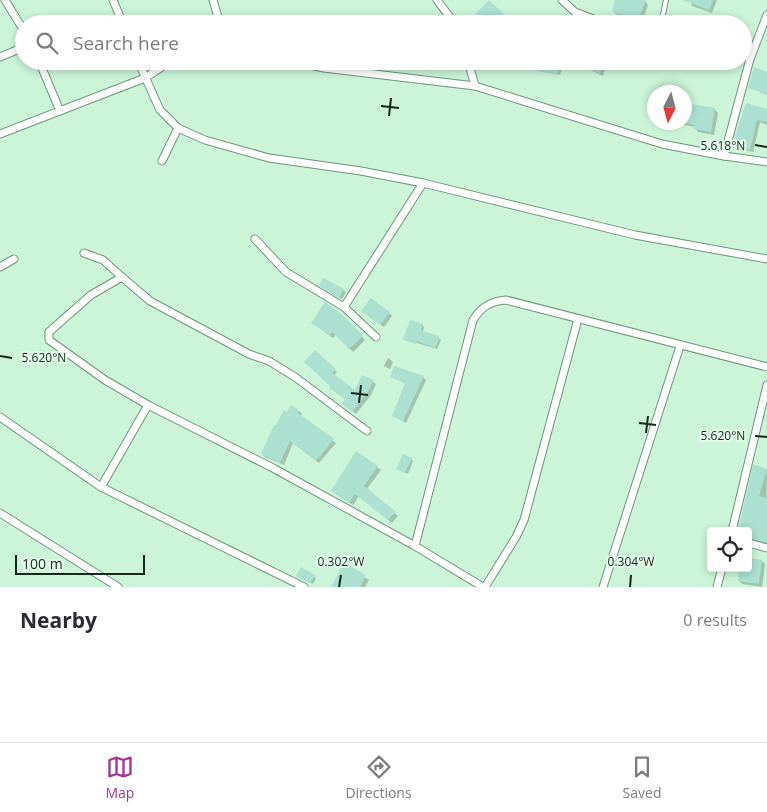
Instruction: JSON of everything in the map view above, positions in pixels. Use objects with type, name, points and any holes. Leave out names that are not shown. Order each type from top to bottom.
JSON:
[{"type":"street","points":[[5,0],[15,17]]},
{"type":"street","points":[[113,0],[119,15]]},
{"type":"street","points":[[213,0],[217,15]]},
{"type":"street","points":[[437,0],[448,15]]},
{"type":"street","points":[[562,0],[575,12],[583,15]]},
{"type":"street","points":[[752,47],[767,15]]},
{"type":"street","points":[[0,57],[15,51]]},
{"type":"street","points":[[42,70],[60,111]]},
{"type":"street","points":[[142,70],[160,110],[178,128],[205,140],[269,158],[361,171],[423,183],[635,235],[767,259]]},
{"type":"street","points":[[0,134],[145,78],[157,70]]},
{"type":"street","points":[[341,70],[475,86],[662,144],[767,162]]},
{"type":"street","points":[[471,70],[475,86]]},
{"type":"street","points":[[724,156],[744,70]]},
{"type":"street","points":[[162,161],[178,128]]},
{"type":"street","points":[[344,307],[423,183]]},
{"type":"street","points":[[255,239],[286,272],[344,307],[376,337]]},
{"type":"street","points":[[84,253],[103,260],[150,301],[249,354],[269,361],[294,376],[366,431]]},
{"type":"street","points":[[0,267],[14,259]]},
{"type":"street","points":[[122,276],[91,295],[49,332],[49,340],[105,380],[148,405],[273,468],[416,546],[484,587],[516,537],[524,520],[578,319]]},
{"type":"street","points":[[416,546],[456,382],[474,320],[480,310],[498,301],[506,300],[767,367]]},
{"type":"street","points":[[603,587],[680,346]]},
{"type":"street","points":[[733,527],[767,385]]},
{"type":"street","points":[[101,487],[148,405]]},
{"type":"street","points":[[0,417],[101,487],[304,587]]},
{"type":"street","points":[[0,513],[118,587]]},
{"type":"street","points":[[752,544],[767,548]]},
{"type":"street","points":[[717,587],[721,572]]},
{"type":"lane","points":[[663,15],[666,0]]},
{"type":"building","points":[[489,0],[504,14],[503,15],[475,15]]},
{"type":"building","points":[[615,0],[646,0],[640,15],[624,15],[612,11]]},
{"type":"building","points":[[683,0],[713,0],[709,10]]},
{"type":"building","points":[[754,67],[767,72],[767,94],[748,88]]},
{"type":"building","points":[[532,70],[558,70],[557,75]]},
{"type":"building","points":[[590,70],[601,70],[600,73]]},
{"type":"building","points":[[746,103],[767,109],[767,122],[757,120],[750,150],[732,146]]},
{"type":"building","points":[[692,104],[715,108],[711,132],[693,129],[694,125],[692,125]]},
{"type":"building","points":[[323,278],[344,289],[339,298],[319,286]]},
{"type":"building","points":[[371,298],[390,312],[380,325],[361,311]]},
{"type":"building","points":[[325,302],[343,315],[363,336],[349,349],[332,332],[330,335],[311,323]]},
{"type":"building","points":[[410,320],[423,324],[421,330],[440,337],[435,348],[417,341],[416,344],[403,340]]},
{"type":"building","points":[[315,350],[336,369],[332,373],[355,390],[362,375],[374,380],[368,392],[352,412],[342,404],[345,399],[329,388],[330,386],[304,362]]},
{"type":"building","points":[[394,366],[424,376],[403,421],[392,416],[405,383],[390,377]]},
{"type":"building","points":[[291,405],[299,410],[298,413],[334,439],[316,461],[290,441],[280,463],[261,454],[274,425],[276,425],[284,410],[287,412]]},
{"type":"building","points":[[356,451],[378,466],[364,486],[396,512],[388,520],[355,494],[349,503],[331,491]]},
{"type":"building","points":[[403,454],[412,458],[405,473],[396,469]]},
{"type":"building","points":[[753,464],[767,469],[759,496],[767,498],[767,543],[752,539],[752,527],[739,527]]},
{"type":"building","points":[[752,559],[762,560],[759,584],[738,581],[739,572],[752,572]]},
{"type":"building","points":[[344,563],[366,575],[360,587],[331,587]]},
{"type":"building","points":[[301,567],[315,575],[310,583],[296,576]]}]
